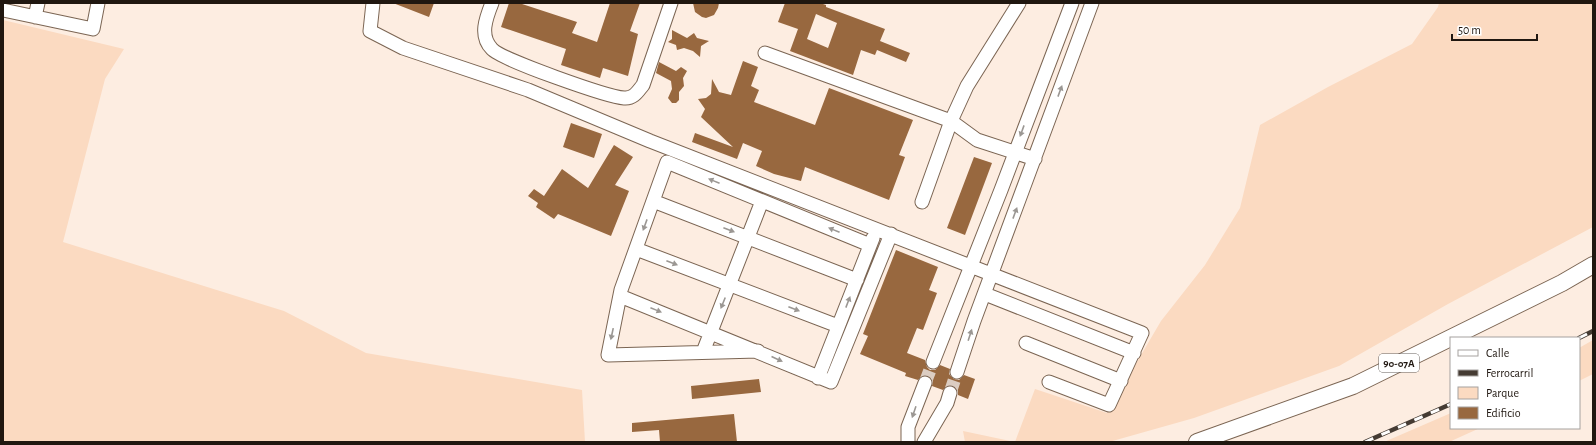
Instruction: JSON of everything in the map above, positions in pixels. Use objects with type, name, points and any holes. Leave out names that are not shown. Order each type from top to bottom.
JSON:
[{"type":"main road","name":"90-07A","points":[[1453,337],[1562,283],[1593,265]]},
{"type":"main road","name":"90-07A","points":[[1197,442],[1354,386],[1450,338]]},
{"type":"street","points":[[35,17],[38,3]]},
{"type":"street","points":[[3,10],[93,29],[98,3]]},
{"type":"street","points":[[373,3],[370,31],[403,48],[528,90],[650,141],[1142,333],[1109,405],[1049,382]]},
{"type":"street","points":[[492,3],[486,19],[484,34],[492,49],[510,60],[591,89],[625,98],[636,95],[643,85],[671,3]]},
{"type":"street","points":[[922,202],[951,122],[967,86],[1019,3]]},
{"type":"street","points":[[933,362],[1072,3]]},
{"type":"street","points":[[957,372],[1092,3]]},
{"type":"street","points":[[1060,37],[1078,44]]},
{"type":"street","points":[[765,53],[951,122],[976,140],[1035,159]]},
{"type":"street","points":[[758,351],[608,355],[620,296],[667,162],[870,245]]},
{"type":"street","points":[[653,201],[857,280]]},
{"type":"street","points":[[703,352],[762,201]]},
{"type":"street","points":[[818,378],[877,229]]},
{"type":"street","points":[[620,296],[758,351],[830,382],[832,381],[891,234]]},
{"type":"street","points":[[636,249],[838,326]]},
{"type":"street","points":[[985,294],[1134,353]]},
{"type":"street","points":[[1026,343],[1121,381]]},
{"type":"street","points":[[908,442],[908,427],[925,383]]},
{"type":"street","points":[[924,442],[947,403],[950,393]]},
{"type":"green space","points":[[1439,3],[1593,3],[1593,227],[1448,304],[1339,366],[1194,418],[1109,442],[1015,442],[1035,389],[1107,413],[1161,321],[1205,265],[1240,208],[1260,125],[1328,87],[1412,44],[1438,7]]},
{"type":"green space","points":[[3,20],[124,49],[105,79],[63,242],[284,311],[366,353],[582,390],[585,442],[3,442]]},
{"type":"green space","points":[[1593,340],[1593,374],[1580,380],[1580,347]]},
{"type":"green space","points":[[1450,413],[1450,429],[1478,429],[1449,442],[1384,442]]},
{"type":"green space","points":[[963,431],[1015,442],[965,442]]},
{"type":"building","points":[[393,3],[434,3],[429,17]]},
{"type":"building","points":[[509,3],[519,3],[577,22],[572,33],[597,42],[610,3],[640,3],[630,31],[638,34],[628,76],[603,68],[600,78],[561,65],[566,49],[501,27]]},
{"type":"building","points":[[693,3],[719,3],[714,15],[706,18],[695,12]]},
{"type":"building","points":[[785,3],[820,3],[826,5],[826,7],[885,29],[880,41],[910,53],[906,62],[877,50],[875,55],[861,50],[853,75],[790,51],[798,29],[778,22]],"holes":[[[816,14],[837,23],[828,48],[807,39]]]},
{"type":"building","points":[[672,30],[687,38],[694,33],[697,38],[709,41],[701,46],[700,57],[693,51],[684,48],[677,50],[676,45],[668,42],[672,39]]},
{"type":"building","points":[[743,61],[758,67],[751,86],[759,90],[754,102],[815,125],[829,88],[913,120],[899,155],[905,157],[889,200],[805,167],[801,181],[774,174],[756,166],[762,151],[743,143],[737,159],[692,142],[695,133],[733,147],[701,117],[705,109],[698,99],[706,98],[711,94],[712,79],[719,92],[731,95]]},
{"type":"building","points":[[659,62],[676,71],[681,67],[687,71],[683,78],[684,86],[679,92],[679,100],[676,103],[672,103],[668,98],[672,89],[671,81],[656,73]]},
{"type":"building","points":[[571,123],[602,134],[594,158],[563,147]]},
{"type":"building","points":[[614,145],[633,157],[615,185],[629,191],[611,236],[558,214],[554,219],[536,207],[538,203],[528,196],[534,189],[544,196],[562,169],[588,188]]},
{"type":"building","points":[[974,157],[992,163],[965,235],[947,228]]},
{"type":"building","points":[[896,250],[938,267],[929,290],[937,293],[923,330],[917,328],[907,353],[925,360],[927,367],[930,370],[935,370],[940,365],[950,369],[949,374],[954,379],[959,380],[964,375],[975,379],[968,399],[958,395],[958,391],[953,386],[948,385],[943,390],[932,386],[933,381],[928,376],[923,375],[918,380],[905,376],[906,373],[860,354],[868,336],[863,334]]},
{"type":"building","points":[[759,379],[761,392],[692,399],[691,386]]},
{"type":"building","points":[[734,414],[737,442],[660,442],[659,430],[632,432],[632,423]]},
{"type":"tunnel","points":[[925,383],[933,362]]},
{"type":"tunnel","points":[[950,393],[957,372]]},
{"type":"railway","points":[[1580,338],[1593,331]]},
{"type":"railway","points":[[1365,442],[1450,404]]}]
